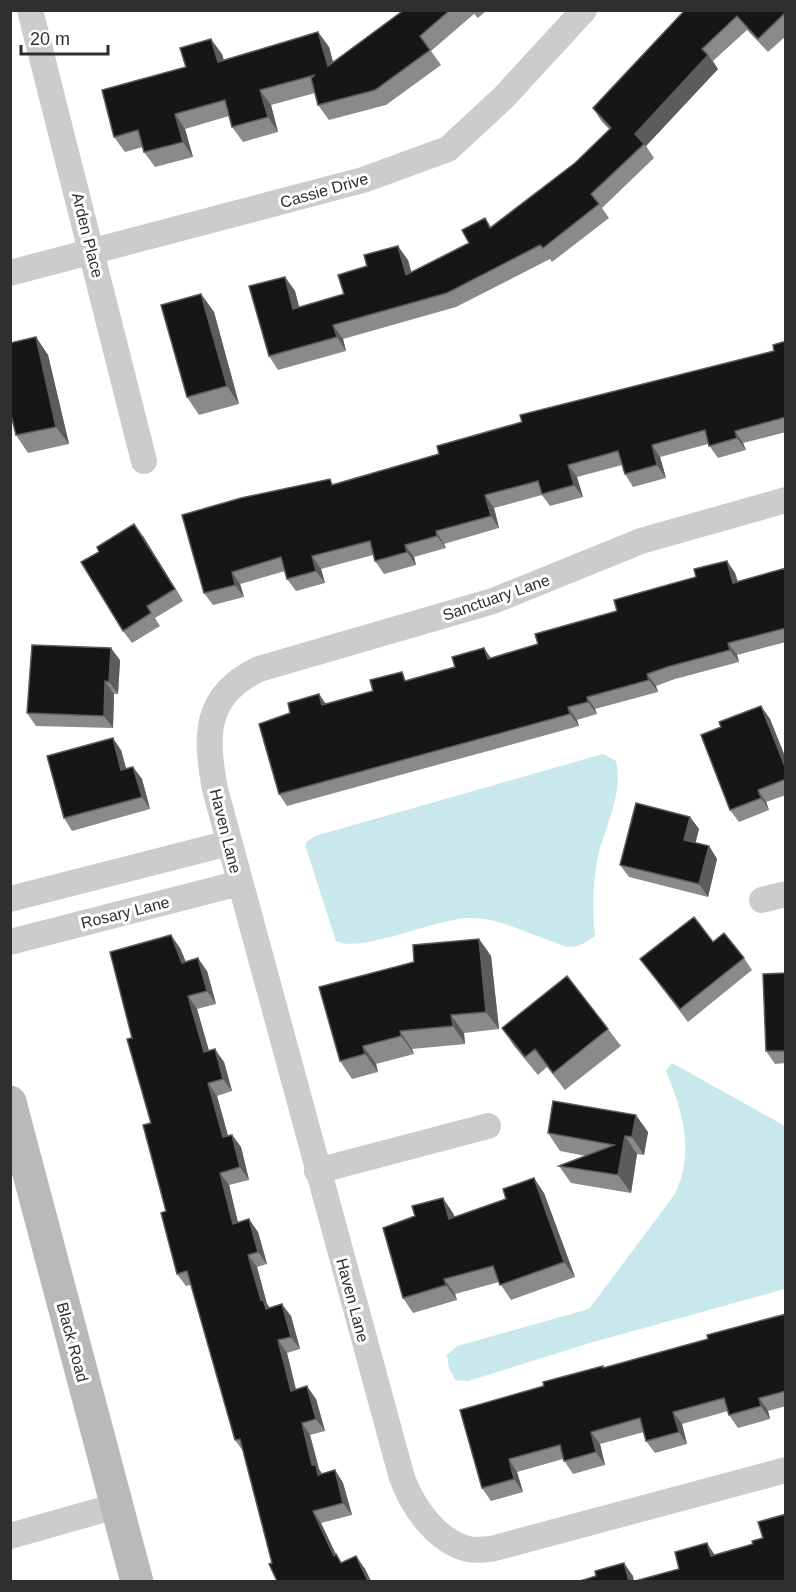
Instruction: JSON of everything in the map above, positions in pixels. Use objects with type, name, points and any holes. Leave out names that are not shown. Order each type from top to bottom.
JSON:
[{"type":"main road","name":"Black Road","points":[[10,1102],[137,1581]]},
{"type":"street","name":"Arden Place","points":[[30,10],[144,461]]},
{"type":"street","name":"Cassie Drive","points":[[10,273],[93,254],[363,180],[448,149],[504,97],[584,10]]},
{"type":"street","name":"Sanctuary Lane","points":[[217,706],[228,689],[242,677],[259,669],[493,601],[641,541],[786,500]]},
{"type":"street","name":"Haven Lane","points":[[217,706],[208,742],[215,789],[229,843],[408,1494],[429,1523],[455,1544],[469,1549],[491,1549],[786,1470]]},
{"type":"street","points":[[10,899],[229,843]]},
{"type":"street","name":"Rosary Lane","points":[[10,942],[240,883]]},
{"type":"street","points":[[318,1171],[488,1126]]},
{"type":"street","points":[[10,1536],[116,1506]]},
{"type":"water","points":[[603,754],[616,761],[618,773],[612,811],[597,861],[593,898],[595,936],[580,945],[568,947],[500,923],[470,918],[438,923],[363,943],[348,944],[336,941],[306,842],[315,836]]},
{"type":"water","points":[[672,1063],[785,1126],[785,1289],[590,1343],[468,1381],[455,1380],[449,1368],[447,1355],[457,1346],[589,1309],[675,1194],[681,1178],[685,1147],[682,1117],[666,1071]]},
{"type":"building","points":[[404,10],[450,10],[420,36],[430,50],[375,90],[318,105],[311,78],[315,75],[260,90],[268,117],[232,127],[225,100],[175,114],[183,142],[144,152],[138,130],[114,137],[102,90],[186,67],[180,48],[211,39],[218,62],[318,32],[328,66]]},
{"type":"building","points":[[685,10],[783,10],[785,13],[758,39],[737,16],[702,49],[708,55],[635,134],[644,144],[591,194],[599,204],[543,248],[540,245],[447,293],[333,325],[337,337],[269,356],[249,286],[285,277],[293,309],[344,294],[338,275],[367,266],[364,255],[398,246],[406,275],[469,243],[462,230],[485,218],[490,228],[575,163],[611,128],[593,108]]},
{"type":"building","points":[[201,294],[227,386],[187,397],[161,305]]},
{"type":"building","points":[[36,337],[56,427],[16,435],[10,411],[10,343]]},
{"type":"building","points":[[786,341],[786,417],[735,431],[737,438],[709,446],[705,430],[652,445],[657,465],[625,474],[618,451],[568,465],[574,485],[542,494],[538,481],[485,495],[491,516],[436,531],[437,536],[405,545],[407,552],[375,561],[370,541],[312,556],[316,571],[287,579],[281,557],[232,572],[235,585],[204,593],[182,515],[241,498],[330,479],[332,485],[439,454],[437,446],[522,422],[520,415],[774,351],[773,345]]},
{"type":"building","points":[[134,524],[175,589],[147,606],[151,613],[123,631],[81,562],[99,552],[97,547]]},
{"type":"building","points":[[727,561],[733,583],[786,568],[786,628],[728,643],[730,650],[667,667],[647,674],[649,680],[587,697],[588,702],[568,707],[570,714],[279,794],[259,724],[290,713],[288,703],[319,694],[322,705],[373,691],[370,680],[402,672],[405,681],[455,667],[452,657],[484,648],[488,659],[538,644],[535,634],[617,611],[614,600],[696,577],[694,569]]},
{"type":"building","points":[[32,645],[111,648],[109,682],[105,681],[104,716],[27,713]]},
{"type":"building","points":[[761,706],[786,769],[786,779],[758,790],[761,798],[730,810],[701,735],[721,727],[719,722]]},
{"type":"building","points":[[113,738],[121,770],[133,767],[142,797],[64,818],[47,756]]},
{"type":"building","points":[[636,803],[690,817],[684,840],[709,846],[699,884],[620,865]]},
{"type":"building","points":[[694,917],[713,942],[724,933],[744,958],[680,1009],[640,959]]},
{"type":"building","points":[[171,935],[182,963],[198,958],[207,991],[188,996],[204,1052],[215,1049],[223,1079],[208,1083],[223,1137],[232,1135],[240,1167],[220,1173],[233,1224],[249,1219],[258,1252],[248,1255],[261,1300],[263,1299],[266,1309],[282,1304],[291,1337],[278,1340],[291,1391],[307,1386],[316,1419],[302,1423],[312,1465],[316,1465],[318,1475],[335,1470],[343,1503],[313,1511],[334,1556],[336,1554],[341,1563],[356,1556],[368,1581],[277,1581],[269,1564],[272,1563],[240,1439],[235,1440],[187,1271],[177,1274],[161,1213],[166,1211],[143,1125],[151,1123],[127,1039],[132,1038],[110,952]]},
{"type":"building","points":[[479,939],[486,1012],[451,1015],[453,1026],[400,1031],[401,1036],[363,1046],[365,1054],[340,1061],[319,987],[414,962],[413,945]]},
{"type":"building","points":[[786,973],[786,1051],[766,1051],[763,974]]},
{"type":"building","points":[[567,976],[608,1029],[553,1073],[535,1049],[525,1057],[502,1028]]},
{"type":"building","points":[[553,1101],[636,1115],[632,1137],[625,1136],[618,1175],[559,1166],[614,1145],[548,1133]]},
{"type":"building","points":[[534,1178],[564,1262],[500,1285],[493,1266],[444,1279],[446,1285],[403,1298],[383,1228],[415,1216],[412,1206],[443,1198],[449,1219],[506,1199],[503,1189]]},
{"type":"building","points":[[786,1314],[786,1391],[759,1398],[761,1406],[729,1415],[724,1398],[673,1412],[679,1432],[646,1441],[640,1418],[591,1432],[596,1452],[564,1461],[560,1445],[509,1459],[514,1479],[482,1488],[460,1410],[544,1386],[543,1382],[708,1339],[707,1335]]},
{"type":"building","points":[[786,1514],[786,1581],[635,1581],[679,1569],[675,1552],[707,1543],[711,1556],[753,1544],[752,1541],[763,1538],[758,1522]]},
{"type":"building","points":[[624,1563],[629,1581],[580,1581],[596,1576],[595,1571]]}]
